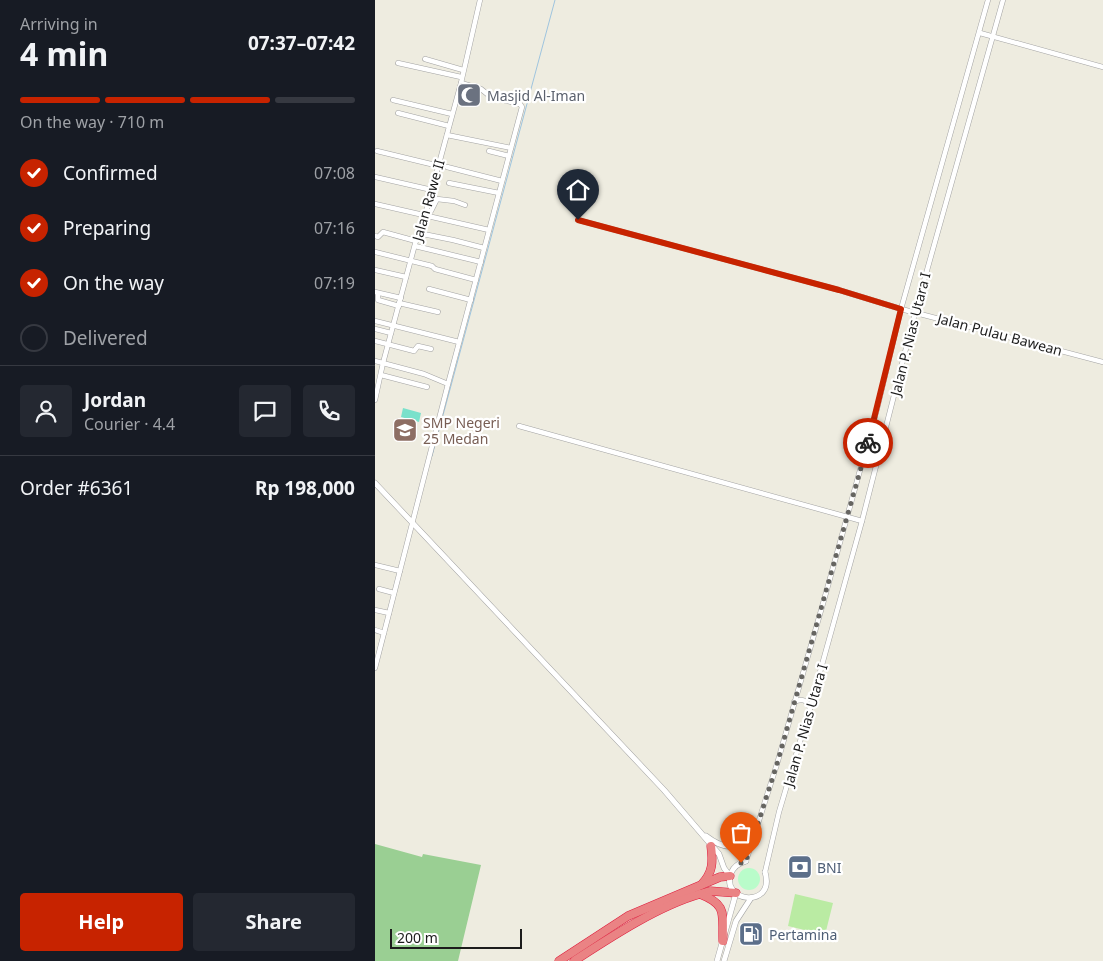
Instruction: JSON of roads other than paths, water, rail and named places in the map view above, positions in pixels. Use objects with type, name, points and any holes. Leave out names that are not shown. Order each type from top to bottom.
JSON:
[{"type":"highway","points":[[699,891],[712,868],[711,846]]},
{"type":"highway","points":[[574,961],[605,941],[661,910],[720,878],[730,876]]},
{"type":"highway","points":[[699,891],[716,901],[721,907],[723,941]]},
{"type":"highway","points":[[559,961],[628,916],[699,891],[736,893]]},
{"type":"street","name":"Jalan Rawe II","points":[[375,400],[377,385],[381,376],[418,233],[426,213],[439,166],[480,0]]},
{"type":"street","name":"Jalan P. Nias Utara I","points":[[746,861],[847,517],[877,409],[901,309],[988,0]]},
{"type":"street","name":"Jalan P. Nias Utara I","points":[[765,872],[779,812],[811,708],[862,521],[915,313],[1003,0]]},
{"type":"street","points":[[979,33],[1103,67]]},
{"type":"street","points":[[425,59],[463,70]]},
{"type":"street","points":[[375,668],[400,571],[415,526],[448,384],[522,105],[491,97],[481,89],[461,80],[398,63]]},
{"type":"street","points":[[393,100],[452,114]]},
{"type":"street","points":[[398,112],[449,126]]},
{"type":"street","points":[[447,135],[511,148]]},
{"type":"street","points":[[377,151],[439,166]]},
{"type":"street","points":[[489,151],[509,156]]},
{"type":"street","points":[[447,166],[502,180]]},
{"type":"street","points":[[375,177],[432,190]]},
{"type":"street","points":[[449,183],[499,193]]},
{"type":"street","points":[[426,213],[431,211],[437,199],[465,205]]},
{"type":"street","points":[[375,204],[426,213],[489,230]]},
{"type":"street","name":"Jalan Pulau Bawean","points":[[578,220],[839,290],[915,313],[1103,362]]},
{"type":"street","points":[[375,236],[383,232],[415,244],[481,262]]},
{"type":"street","points":[[418,233],[484,248]]},
{"type":"street","points":[[375,252],[432,266],[435,269],[476,280]]},
{"type":"street","points":[[375,270],[406,277]]},
{"type":"street","points":[[429,288],[471,300]]},
{"type":"street","points":[[377,292],[378,300],[400,302]]},
{"type":"street","points":[[377,292],[400,302],[438,312]]},
{"type":"street","points":[[375,322],[459,342]]},
{"type":"street","points":[[375,329],[391,333]]},
{"type":"street","points":[[375,341],[414,351],[418,346],[431,349]]},
{"type":"street","points":[[375,361],[424,374],[448,384]]},
{"type":"street","points":[[381,376],[427,387]]},
{"type":"street","points":[[519,426],[862,521]]},
{"type":"street","points":[[375,483],[664,790],[719,854],[736,893],[740,896],[756,897],[765,889],[765,872]]},
{"type":"street","points":[[375,565],[400,571]]},
{"type":"street","points":[[379,589],[394,593]]},
{"type":"street","points":[[375,610],[389,613]]},
{"type":"street","points":[[375,630],[384,632]]},
{"type":"street","points":[[794,702],[804,700],[811,708]]},
{"type":"street","points":[[701,833],[715,843],[729,847],[745,842],[756,830]]},
{"type":"street","points":[[730,876],[736,866],[746,861]]},
{"type":"street","points":[[717,961],[736,893]]},
{"type":"street","points":[[724,961],[735,921],[751,898]]},
{"type":"waterway","points":[[432,456],[555,0]]},
{"type":"place","name":"Masjid Al-Iman","points":[[469,95]]},
{"type":"place","name":"SMP Negeri 25 Medan","points":[[405,430]]},
{"type":"place","name":"BNI","points":[[800,867]]},
{"type":"place","name":"Pertamina","points":[[751,934]]}]
